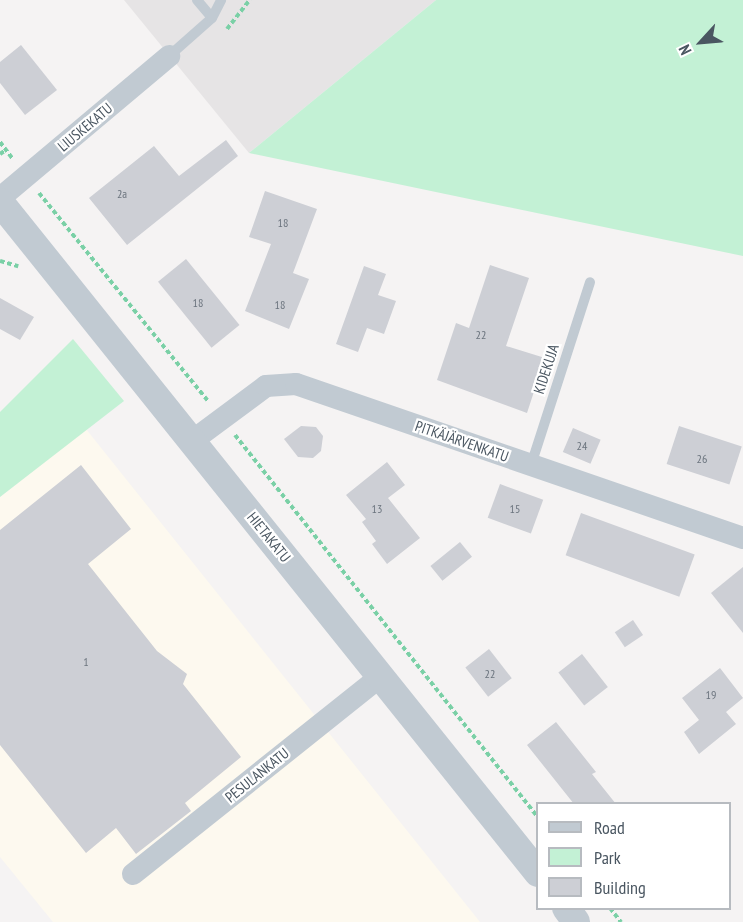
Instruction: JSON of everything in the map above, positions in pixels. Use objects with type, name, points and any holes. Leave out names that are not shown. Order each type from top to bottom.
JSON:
[{"type":"street","name":"LIUSKEKATU","points":[[0,200],[25,176],[169,56]]},
{"type":"street","name":"HIETAKATU","points":[[0,200],[536,872]]},
{"type":"street","name":"PITKÄJÄRVENKATU","points":[[192,441],[266,386],[296,384],[743,538]]},
{"type":"street","name":"PESULANKATU","points":[[133,874],[381,676]]},
{"type":"street","points":[[567,910],[576,922]]},
{"type":"lane","points":[[197,0],[212,18]]},
{"type":"lane","points":[[169,56],[212,18],[221,0]]},
{"type":"lane","name":"KIDEKUJA","points":[[531,465],[590,282]]},
{"type":"path","points":[[0,142],[25,176],[222,418],[536,816]]},
{"type":"path","points":[[0,154],[6,150]]},
{"type":"path","points":[[611,910],[621,922]]},
{"type":"shaded area","points":[[124,0],[436,0],[249,153]]},
{"type":"shaded area","points":[[86,429],[480,922],[53,922],[0,857],[0,497]]},
{"type":"green space","points":[[436,0],[743,0],[743,256],[249,153]]},
{"type":"green space","points":[[73,339],[124,401],[0,497],[0,412]]},
{"type":"building","points":[[21,45],[57,90],[25,115],[0,83],[0,62]]},
{"type":"building","points":[[226,140],[238,156],[127,245],[89,198],[154,146],[179,176]]},
{"type":"building","points":[[265,191],[317,209],[293,273],[309,279],[289,329],[245,311],[271,244],[249,237]]},
{"type":"building","points":[[186,259],[239,325],[212,348],[158,282]]},
{"type":"building","points":[[490,265],[529,278],[506,346],[545,358],[527,413],[437,380],[456,323],[469,328]]},
{"type":"building","points":[[364,266],[386,274],[378,295],[396,301],[384,334],[367,328],[358,352],[336,344]]},
{"type":"building","points":[[0,298],[34,317],[20,340],[0,329]]},
{"type":"building","points":[[301,426],[316,427],[323,436],[321,451],[313,458],[298,457],[284,439]]},
{"type":"building","points":[[679,426],[742,446],[729,484],[667,464]]},
{"type":"building","points":[[573,428],[601,440],[590,464],[563,452]]},
{"type":"building","points":[[387,462],[405,485],[388,498],[420,538],[387,564],[372,544],[376,541],[362,522],[366,519],[346,495]]},
{"type":"building","points":[[81,465],[131,529],[88,564],[157,651],[187,674],[183,684],[241,757],[185,803],[191,811],[136,854],[116,828],[86,853],[0,745],[0,530]]},
{"type":"building","points":[[500,484],[543,500],[531,534],[488,518]]},
{"type":"building","points":[[581,513],[695,554],[679,597],[566,555]]},
{"type":"building","points":[[460,542],[472,557],[442,581],[430,566]]},
{"type":"building","points":[[743,567],[743,633],[711,593]]},
{"type":"building","points":[[633,620],[643,635],[625,647],[615,632]]},
{"type":"building","points":[[489,649],[512,678],[488,697],[465,667]]},
{"type":"building","points":[[582,654],[608,687],[584,706],[558,672]]},
{"type":"building","points":[[720,668],[743,698],[726,712],[736,724],[699,754],[684,732],[699,720],[682,698]]},
{"type":"building","points":[[556,722],[596,772],[592,774],[614,802],[572,802],[527,745]]}]
